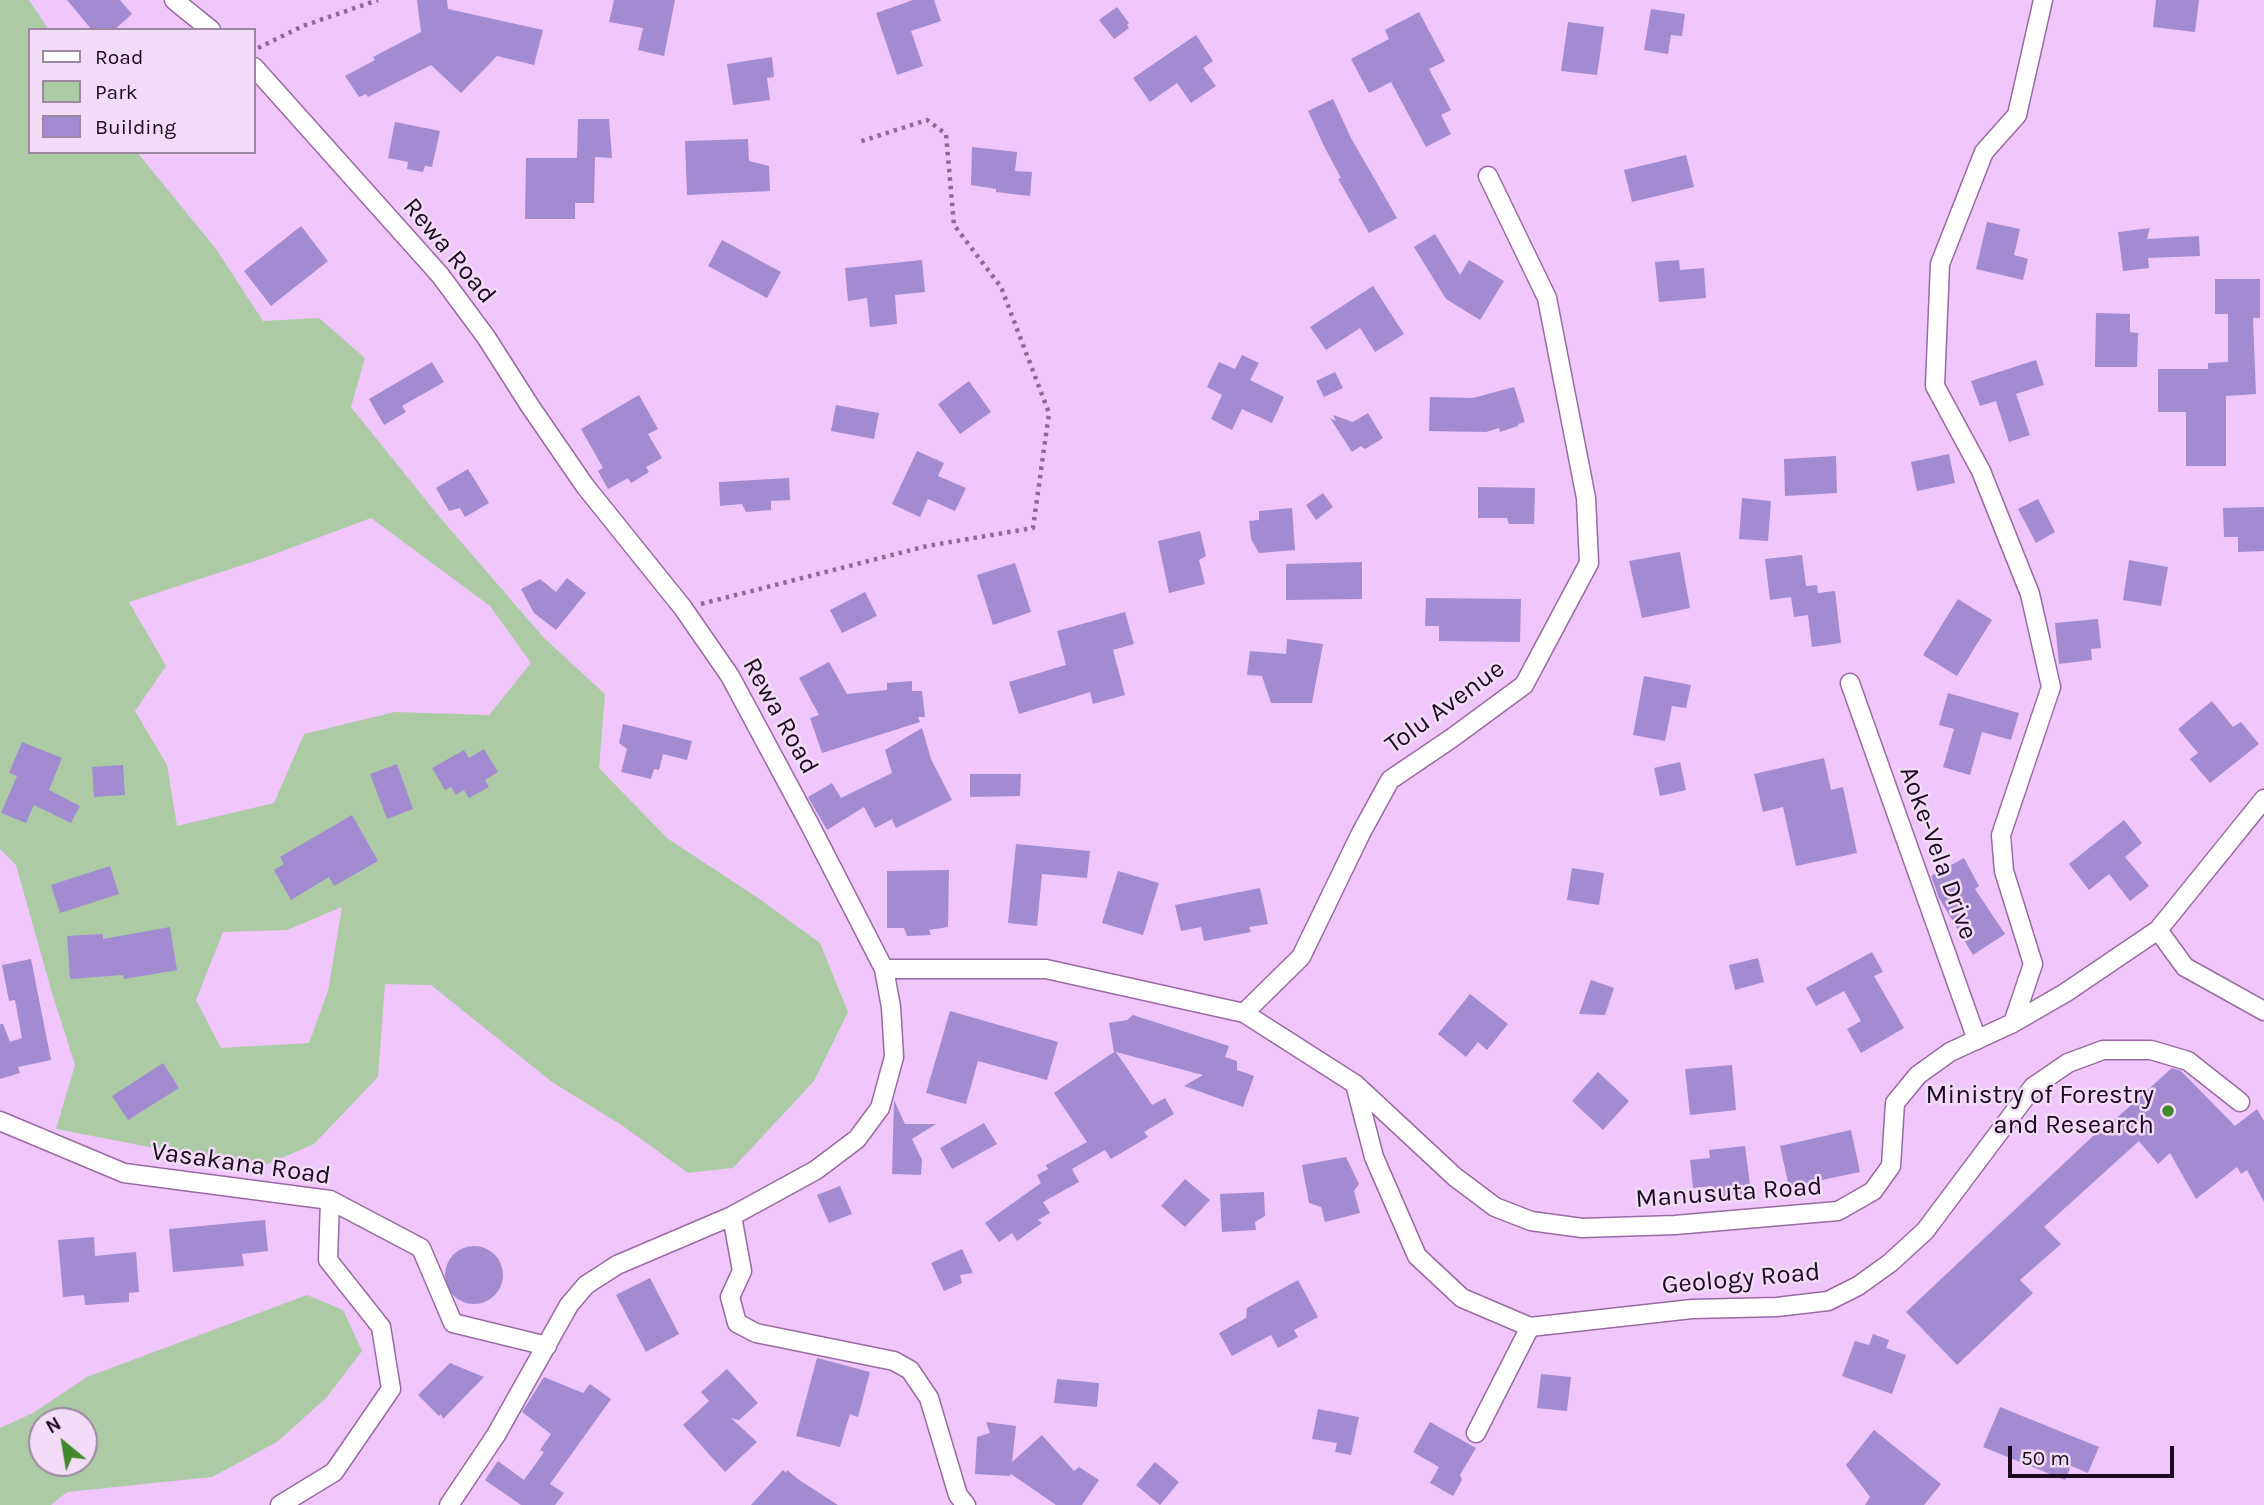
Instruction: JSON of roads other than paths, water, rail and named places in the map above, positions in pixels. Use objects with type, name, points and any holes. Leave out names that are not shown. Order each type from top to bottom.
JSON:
[{"type":"street","points":[[174,0],[209,28]]},
{"type":"street","points":[[2013,1023],[2033,964],[2004,871],[2001,835],[2051,687],[2030,594],[1981,471],[1935,386],[1940,264],[1984,152],[2017,115],[2043,0]]},
{"type":"street","name":"Rewa Road","points":[[256,69],[440,275],[486,337],[585,486],[683,608],[730,676],[884,969],[891,1007],[894,1057],[880,1108],[857,1139],[816,1170],[732,1216],[617,1265],[586,1285],[569,1305],[496,1435],[449,1505]]},
{"type":"street","name":"Tolu Avenue","points":[[1244,1013],[1301,957],[1390,780],[1524,685],[1589,563],[1586,498],[1547,298],[1488,176]]},
{"type":"street","name":"Aoke-Vela Drive","points":[[1850,683],[1977,1040]]},
{"type":"street","name":"Manusuta Road","points":[[1244,1013],[1355,1084],[1455,1177],[1495,1207],[1531,1221],[1582,1228],[1743,1221],[1838,1211],[1873,1191],[1891,1166],[1895,1103],[1918,1075],[1950,1052],[2013,1023],[2065,993],[2158,930],[2264,799]]},
{"type":"street","points":[[2158,930],[2185,967],[2264,1011]]},
{"type":"street","points":[[884,969],[1046,969],[1244,1013]]},
{"type":"street","name":"Geology Road","points":[[1355,1084],[1374,1157],[1417,1256],[1462,1298],[1530,1327],[1692,1309],[1777,1307],[1828,1301],[1858,1286],[1890,1263],[1925,1231],[2033,1087],[2068,1063],[2103,1050],[2151,1050],[2188,1060],[2240,1102]]},
{"type":"street","name":"Vasakana Road","points":[[0,1121],[124,1173],[330,1200],[421,1248],[453,1323],[547,1346]]},
{"type":"street","points":[[280,1505],[334,1472],[391,1389],[381,1327],[328,1260],[330,1200]]},
{"type":"street","points":[[732,1216],[742,1271],[730,1297],[737,1323],[756,1333],[894,1362],[910,1370],[929,1398],[957,1495],[966,1505]]},
{"type":"street","points":[[1476,1433],[1530,1327]]},
{"type":"place","name":"Ministry of Forestry and Research","points":[[2168,1111]]}]
